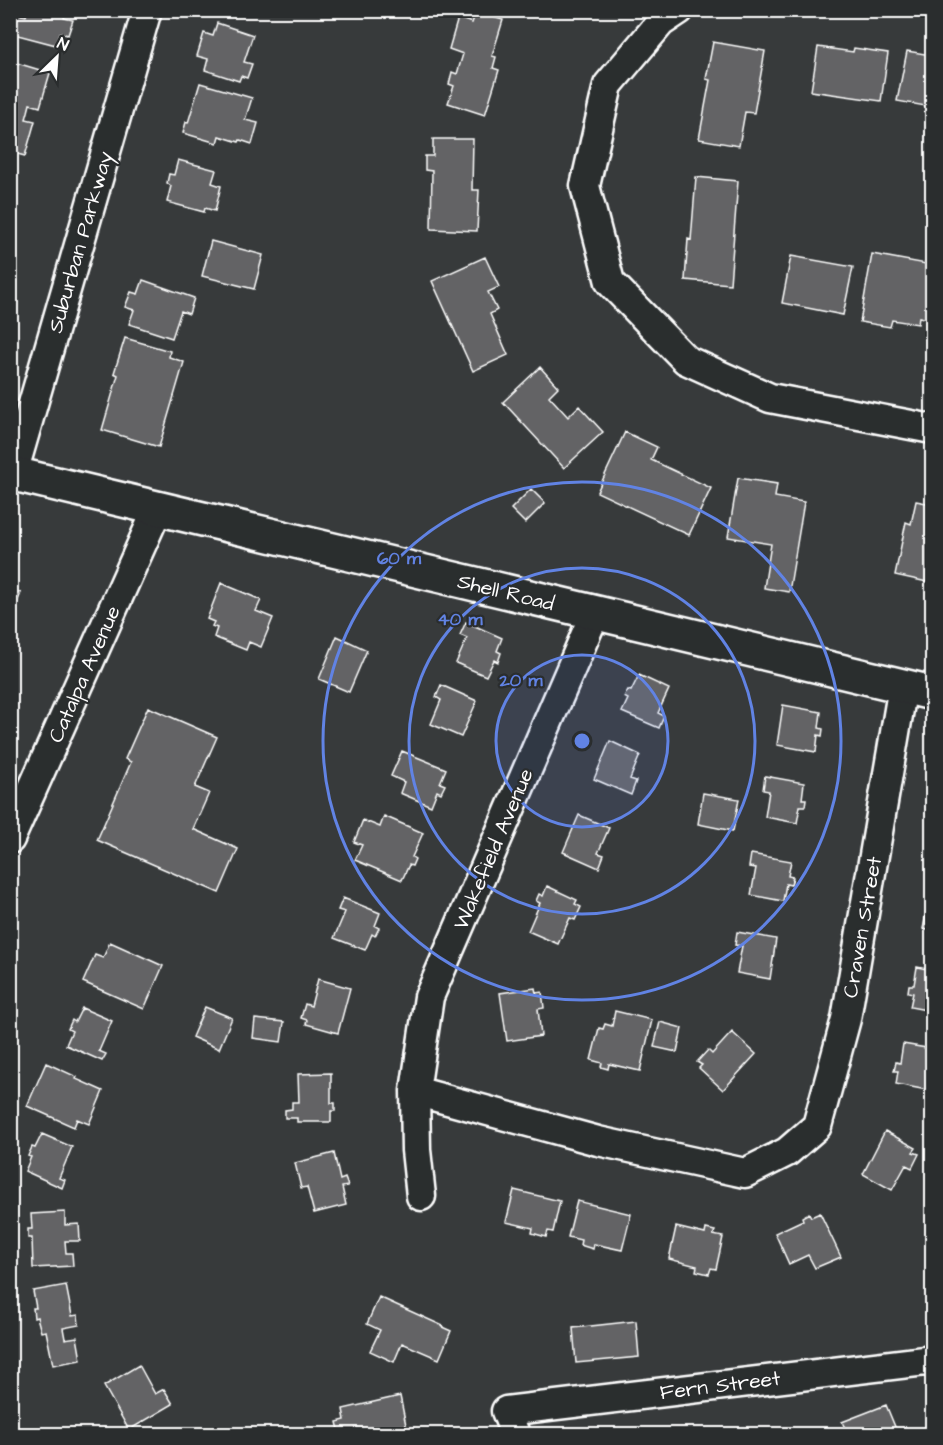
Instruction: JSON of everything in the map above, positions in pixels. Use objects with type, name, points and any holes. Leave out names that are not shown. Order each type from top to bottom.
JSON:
[{"type":"street","name":"Suburban Parkway","points":[[12,473],[147,10]]},
{"type":"street","points":[[679,10],[661,22],[608,85],[585,186],[610,282],[686,360],[770,398],[933,429]]},
{"type":"street","name":"Shell Road","points":[[12,473],[918,690]]},
{"type":"street","name":"Catalpa Avenue","points":[[10,839],[158,508]]},
{"type":"street","name":"Wakefield Avenue","points":[[421,1196],[416,1150],[415,1091],[429,997],[595,614]]},
{"type":"street","name":"Craven Street","points":[[415,1091],[598,1141],[745,1173],[787,1152],[818,1125],[846,1019],[918,690]]},
{"type":"street","name":"Fern Street","points":[[511,1423],[925,1360],[933,1363]]},
{"type":"building","points":[[13,10],[22,10],[21,15],[26,16],[28,10],[66,10],[64,18],[73,20],[68,35],[60,33],[56,45],[10,33],[10,19]]},
{"type":"building","points":[[476,12],[503,20],[492,56],[496,57],[493,68],[499,70],[485,115],[448,103],[454,86],[449,84],[452,72],[457,74],[463,54],[449,49],[458,18],[472,23]]},
{"type":"building","points":[[217,23],[253,35],[244,62],[252,64],[247,78],[241,76],[239,81],[205,70],[208,59],[197,56],[204,33],[213,36]]},
{"type":"building","points":[[713,42],[765,51],[754,113],[745,112],[739,146],[699,139],[710,80],[706,79]]},
{"type":"building","points":[[818,47],[853,52],[854,48],[888,53],[881,101],[811,91]]},
{"type":"building","points":[[907,51],[931,55],[932,113],[925,112],[926,106],[897,101]]},
{"type":"building","points":[[10,61],[50,73],[40,107],[30,104],[26,119],[35,121],[25,156],[10,152]]},
{"type":"building","points":[[200,83],[252,98],[245,120],[258,123],[252,144],[219,136],[217,143],[183,133]]},
{"type":"building","points":[[433,139],[473,139],[472,190],[479,190],[477,231],[431,229],[432,171],[425,170],[425,156],[433,156]]},
{"type":"building","points":[[178,160],[216,170],[212,183],[221,186],[215,211],[205,208],[204,212],[167,202],[171,186],[167,183],[169,174],[174,175]]},
{"type":"building","points":[[696,177],[738,181],[730,284],[685,280]]},
{"type":"building","points":[[211,241],[263,255],[254,289],[202,276]]},
{"type":"building","points":[[872,254],[932,265],[932,320],[919,317],[918,324],[892,320],[890,327],[860,322]]},
{"type":"building","points":[[791,256],[853,267],[843,315],[782,303]]},
{"type":"building","points":[[485,257],[499,287],[488,292],[497,310],[490,314],[508,355],[473,371],[432,281]]},
{"type":"building","points":[[143,280],[194,298],[189,314],[181,311],[172,338],[129,324],[134,310],[125,307],[131,292],[138,294]]},
{"type":"building","points":[[125,338],[170,351],[169,357],[184,362],[159,447],[102,430],[118,375],[114,373]]},
{"type":"building","points":[[540,367],[558,387],[549,396],[568,417],[579,406],[603,432],[564,468],[503,402]]},
{"type":"building","points":[[625,432],[657,447],[651,460],[711,488],[689,535],[597,492]]},
{"type":"building","points":[[738,478],[777,484],[775,497],[804,502],[789,592],[764,588],[771,544],[728,537]]},
{"type":"building","points":[[531,489],[545,503],[525,523],[511,509]]},
{"type":"building","points":[[916,501],[932,504],[932,583],[895,575],[906,522],[911,524]]},
{"type":"building","points":[[221,583],[261,600],[256,611],[273,618],[261,647],[249,642],[246,650],[214,637],[217,628],[212,626],[214,622],[207,619]]},
{"type":"building","points":[[10,589],[21,593],[10,619]]},
{"type":"building","points":[[466,622],[502,638],[497,651],[501,653],[498,662],[494,660],[486,676],[456,663],[467,638],[460,635]]},
{"type":"building","points":[[337,636],[367,650],[349,692],[319,679]]},
{"type":"building","points":[[639,675],[669,689],[658,713],[664,716],[659,728],[622,712],[628,699],[624,697],[628,690],[631,691]]},
{"type":"building","points":[[441,685],[477,701],[461,737],[431,724],[441,700],[436,697]]},
{"type":"building","points":[[783,705],[821,712],[819,728],[823,729],[822,736],[818,735],[816,752],[777,745]]},
{"type":"building","points":[[148,707],[217,737],[195,787],[209,793],[193,829],[238,849],[219,893],[97,840],[131,762],[125,759]]},
{"type":"building","points":[[610,741],[640,755],[630,779],[636,781],[631,795],[594,779]]},
{"type":"building","points":[[402,751],[446,769],[440,783],[445,785],[441,793],[437,791],[431,806],[400,793],[404,782],[391,776]]},
{"type":"building","points":[[765,776],[804,783],[802,799],[806,799],[805,806],[800,806],[797,823],[765,817],[769,791],[763,790]]},
{"type":"building","points":[[703,793],[739,799],[733,831],[698,824]]},
{"type":"building","points":[[579,815],[609,828],[598,853],[604,855],[599,868],[563,852]]},
{"type":"building","points":[[384,816],[423,833],[412,857],[415,859],[412,866],[409,865],[402,880],[355,860],[362,845],[354,842],[363,820],[380,827]]},
{"type":"building","points":[[751,854],[791,861],[788,876],[793,877],[791,885],[786,884],[783,901],[751,895],[756,868],[749,867]]},
{"type":"building","points":[[547,886],[577,900],[575,904],[581,907],[575,920],[570,918],[558,944],[528,931],[540,903],[536,901],[539,894],[543,896]]},
{"type":"building","points":[[932,890],[932,931],[923,929]]},
{"type":"building","points":[[343,898],[380,913],[375,926],[379,928],[375,936],[372,934],[365,950],[334,938],[345,912],[338,910]]},
{"type":"building","points":[[737,932],[776,939],[770,979],[737,973],[742,946],[735,945]]},
{"type":"building","points":[[110,942],[163,966],[144,1009],[83,982],[95,955],[103,958]]},
{"type":"building","points":[[917,967],[932,970],[932,1011],[910,1007],[913,993],[908,992],[909,985],[914,985]]},
{"type":"building","points":[[318,979],[350,988],[338,1033],[306,1024],[307,1020],[301,1018],[305,1004],[311,1006]]},
{"type":"building","points":[[535,988],[536,993],[542,992],[544,1008],[538,1009],[541,1036],[507,1041],[500,993]]},
{"type":"building","points":[[205,1007],[232,1018],[219,1049],[192,1037]]},
{"type":"building","points":[[82,1008],[112,1021],[99,1051],[106,1054],[102,1061],[66,1045],[72,1031],[68,1029],[72,1020],[75,1022]]},
{"type":"building","points":[[615,1011],[652,1020],[640,1071],[609,1064],[608,1069],[601,1067],[602,1063],[591,1060],[599,1028],[603,1029],[605,1024],[612,1026]]},
{"type":"building","points":[[255,1019],[284,1022],[281,1042],[253,1038]]},
{"type":"building","points":[[660,1022],[682,1028],[677,1052],[654,1047]]},
{"type":"building","points":[[732,1032],[756,1054],[723,1090],[699,1068],[702,1065],[697,1062],[708,1050],[712,1054]]},
{"type":"building","points":[[903,1044],[932,1049],[932,1091],[896,1084],[898,1071],[894,1071],[896,1062],[900,1063]]},
{"type":"building","points":[[46,1063],[103,1091],[89,1124],[77,1119],[74,1127],[27,1106]]},
{"type":"building","points":[[331,1073],[331,1103],[335,1103],[335,1111],[331,1111],[331,1122],[297,1122],[297,1118],[285,1118],[285,1110],[292,1109],[292,1102],[299,1102],[298,1074]]},
{"type":"building","points":[[885,1131],[916,1148],[913,1152],[919,1154],[912,1168],[906,1165],[892,1190],[863,1174]]},
{"type":"building","points":[[42,1134],[72,1147],[59,1178],[65,1180],[62,1188],[25,1171],[31,1157],[28,1156],[32,1147],[35,1148]]},
{"type":"building","points":[[334,1153],[340,1180],[345,1178],[348,1186],[342,1187],[346,1205],[314,1213],[307,1187],[301,1188],[295,1163]]},
{"type":"building","points":[[514,1190],[560,1201],[553,1232],[548,1231],[546,1237],[532,1233],[533,1228],[506,1222]]},
{"type":"building","points":[[577,1201],[631,1214],[622,1250],[594,1244],[593,1249],[580,1245],[581,1240],[568,1237]]},
{"type":"building","points":[[65,1212],[65,1225],[79,1224],[80,1241],[65,1241],[66,1253],[72,1253],[73,1266],[33,1268],[32,1238],[28,1238],[28,1229],[32,1229],[31,1214]]},
{"type":"building","points":[[809,1213],[811,1217],[820,1213],[841,1257],[815,1268],[808,1255],[789,1264],[775,1233],[803,1220],[802,1217]]},
{"type":"building","points":[[676,1227],[705,1234],[706,1229],[715,1231],[713,1235],[723,1237],[716,1269],[711,1268],[709,1274],[696,1271],[697,1266],[669,1259]]},
{"type":"building","points":[[66,1285],[72,1316],[78,1315],[79,1325],[63,1328],[65,1339],[77,1337],[81,1360],[53,1365],[46,1331],[41,1332],[37,1317],[34,1318],[33,1308],[36,1308],[33,1291]]},
{"type":"building","points":[[379,1297],[451,1331],[439,1359],[402,1343],[394,1362],[370,1351],[380,1330],[367,1324]]},
{"type":"building","points":[[636,1321],[639,1357],[576,1363],[573,1328]]},
{"type":"building","points":[[139,1365],[155,1394],[164,1389],[173,1404],[129,1430],[104,1386]]},
{"type":"building","points":[[400,1396],[407,1430],[386,1434],[350,1434],[350,1432],[340,1434],[337,1422],[345,1420],[343,1409]]},
{"type":"building","points":[[886,1405],[898,1434],[848,1434],[842,1422]]}]
